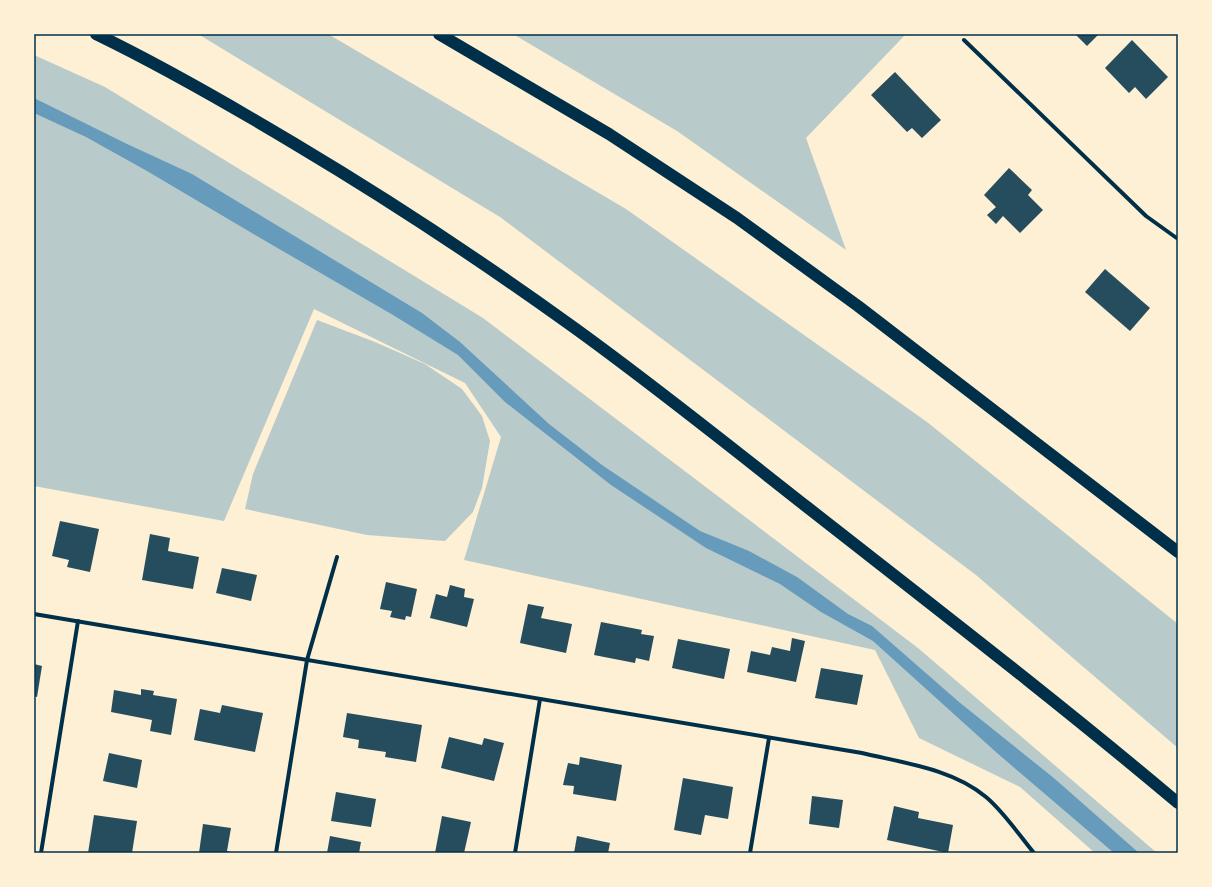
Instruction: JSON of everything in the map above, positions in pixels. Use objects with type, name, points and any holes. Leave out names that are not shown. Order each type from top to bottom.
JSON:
[{"type":"highway","points":[[96,34],[232,107],[343,173],[449,240],[571,325],[691,416],[957,624],[1178,803]]},
{"type":"highway","points":[[439,34],[609,134],[737,218],[858,306],[1178,552]]},
{"type":"street","points":[[964,40],[1146,216],[1178,239]]},
{"type":"street","points":[[276,853],[307,660],[337,557]]},
{"type":"street","points":[[34,614],[862,753],[949,775],[972,786],[995,805],[1034,853]]},
{"type":"street","points":[[41,853],[78,621]]},
{"type":"street","points":[[515,853],[540,699]]},
{"type":"street","points":[[750,853],[769,738]]},
{"type":"shaded area","points":[[198,34],[328,34],[626,209],[927,422],[1178,624],[1178,748],[976,575],[500,217]]},
{"type":"shaded area","points":[[513,34],[906,34],[806,138],[846,250],[677,131]]},
{"type":"shaded area","points":[[34,55],[105,87],[483,318],[918,648],[1157,853],[1095,853],[1020,787],[919,738],[875,650],[464,560],[501,437],[465,383],[314,309],[224,521],[34,486]]},
{"type":"shaded area","points":[[317,320],[375,342],[425,364],[462,389],[482,416],[490,441],[482,488],[473,512],[445,541],[367,535],[245,509],[253,474]]},
{"type":"water","points":[[34,98],[192,174],[422,313],[460,342],[549,424],[602,465],[700,531],[749,551],[797,577],[848,614],[872,626],[959,702],[1055,779],[1139,853],[1114,853],[997,753],[873,641],[821,612],[780,584],[706,548],[611,485],[505,402],[458,355],[393,315],[147,171],[86,137],[34,113]]},
{"type":"building","points":[[1075,34],[1099,34],[1087,46]]},
{"type":"building","points":[[1132,40],[1168,77],[1146,99],[1135,87],[1129,93],[1105,68]]},
{"type":"building","points":[[895,72],[941,120],[922,138],[912,128],[907,132],[871,95]]},
{"type":"building","points":[[1009,168],[1032,190],[1028,195],[1043,210],[1020,233],[1003,216],[996,224],[987,215],[996,207],[984,195]]},
{"type":"building","points":[[1105,269],[1150,308],[1130,331],[1085,292]]},
{"type":"building","points":[[60,521],[99,529],[90,572],[67,567],[69,560],[52,556]]},
{"type":"building","points":[[150,534],[170,538],[168,551],[199,557],[193,589],[142,580]]},
{"type":"building","points":[[222,568],[257,575],[251,601],[216,593]]},
{"type":"building","points":[[386,582],[417,589],[411,617],[406,616],[405,620],[390,617],[392,611],[380,609]]},
{"type":"building","points":[[450,585],[465,589],[464,597],[474,599],[467,627],[430,618],[436,594],[447,597]]},
{"type":"building","points":[[528,604],[544,607],[541,618],[572,624],[566,653],[520,643]]},
{"type":"building","points":[[601,622],[642,630],[641,634],[654,636],[649,661],[636,658],[635,663],[594,655]]},
{"type":"building","points":[[792,638],[805,641],[796,682],[747,672],[751,651],[770,655],[772,647],[790,651]]},
{"type":"building","points":[[678,639],[730,649],[724,679],[672,668]]},
{"type":"building","points":[[34,664],[42,666],[37,697],[34,696]]},
{"type":"building","points":[[821,668],[863,675],[857,705],[815,698]]},
{"type":"building","points":[[141,689],[154,691],[153,695],[177,699],[171,735],[150,731],[152,720],[111,712],[114,690],[141,695]]},
{"type":"building","points":[[222,705],[263,713],[255,752],[194,740],[200,709],[220,713]]},
{"type":"building","points":[[347,713],[422,725],[416,762],[385,757],[386,752],[358,748],[359,740],[343,737]]},
{"type":"building","points":[[449,737],[482,745],[484,738],[504,743],[494,781],[441,768]]},
{"type":"building","points":[[109,753],[142,760],[137,788],[103,781]]},
{"type":"building","points":[[580,757],[622,765],[616,801],[573,794],[574,786],[563,785],[568,763],[579,765]]},
{"type":"building","points":[[683,778],[733,787],[728,819],[705,815],[701,835],[674,830]]},
{"type":"building","points":[[336,792],[376,799],[371,827],[331,821]]},
{"type":"building","points":[[812,796],[843,800],[839,828],[809,824]]},
{"type":"building","points":[[894,806],[919,812],[918,818],[953,825],[948,853],[887,840]]},
{"type":"building","points":[[94,815],[137,821],[132,853],[88,853]]},
{"type":"building","points":[[442,816],[471,822],[464,853],[435,853]]},
{"type":"building","points":[[203,824],[231,828],[227,851],[235,853],[199,853]]},
{"type":"building","points":[[330,836],[361,842],[359,853],[327,853]]},
{"type":"building","points":[[577,836],[610,843],[608,853],[574,853]]}]
